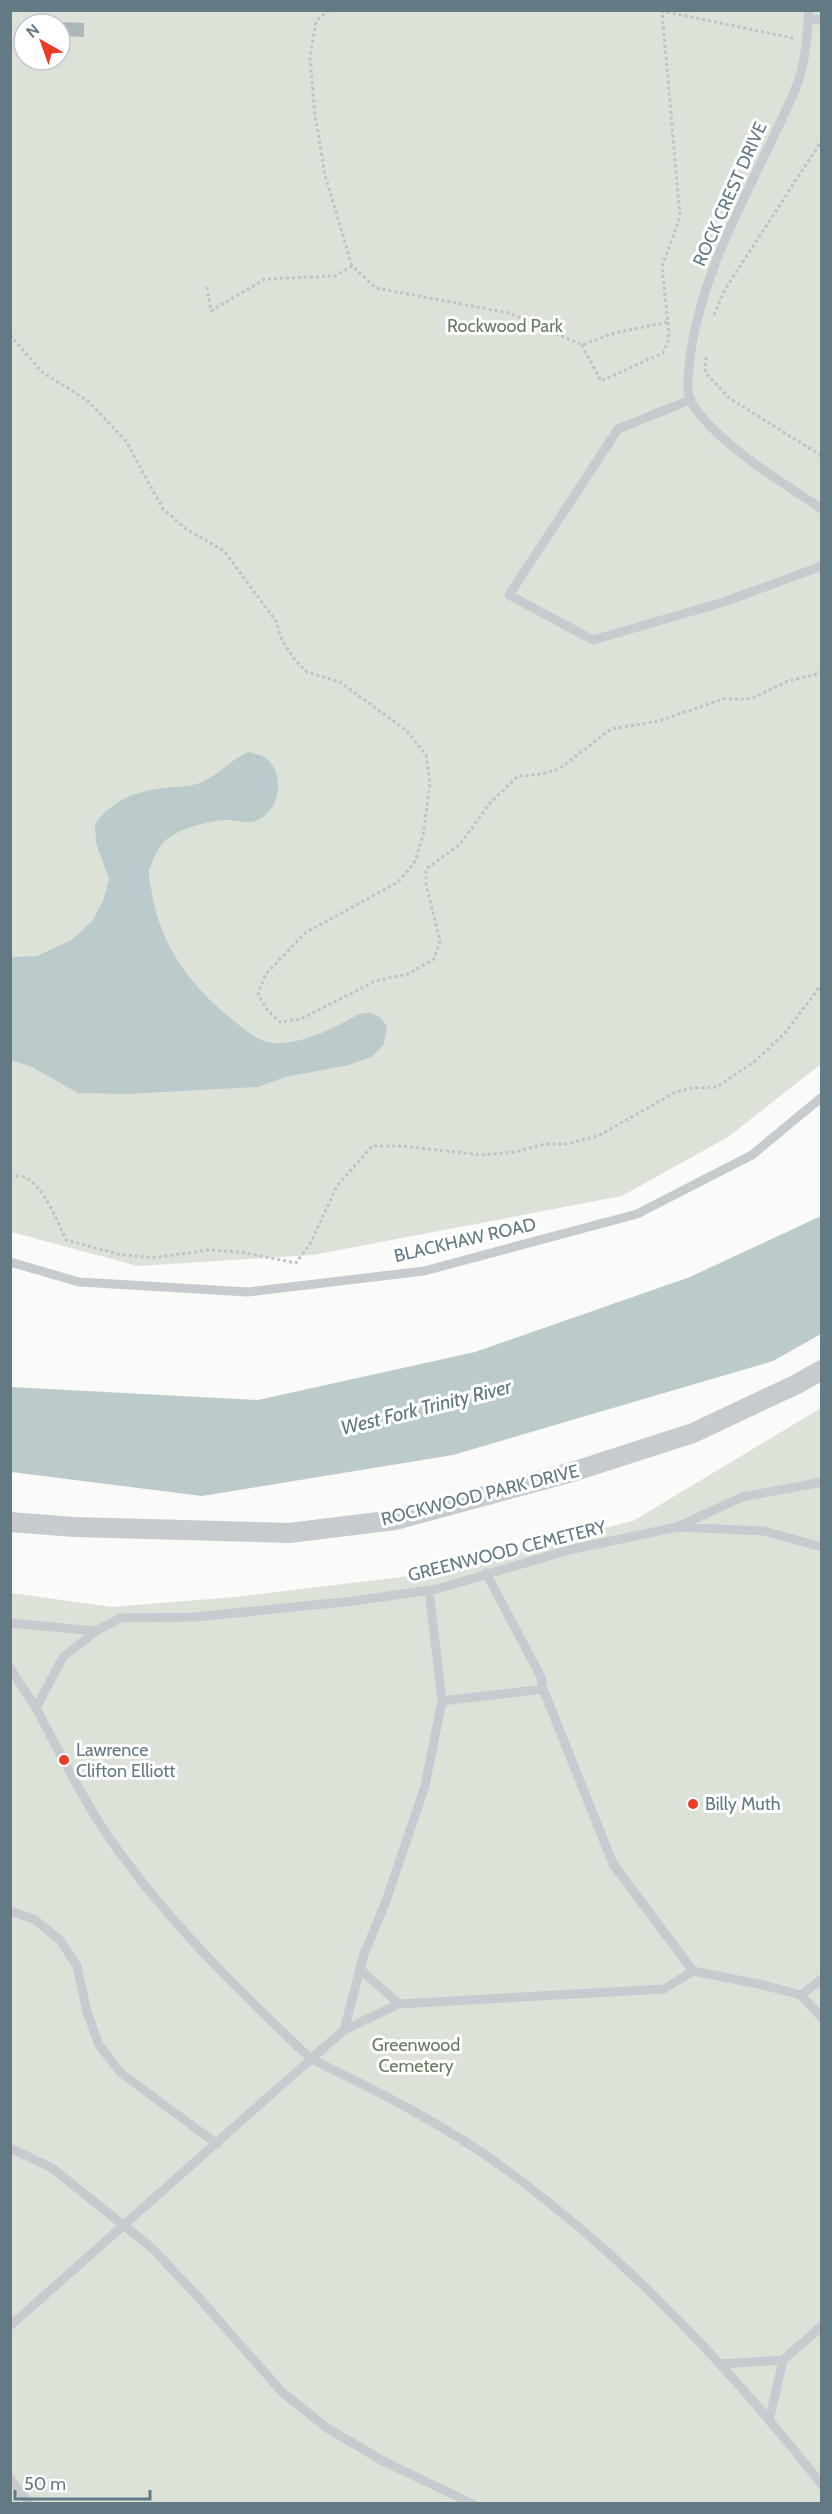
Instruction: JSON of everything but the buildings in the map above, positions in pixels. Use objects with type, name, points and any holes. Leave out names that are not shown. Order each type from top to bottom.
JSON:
[{"type":"street","name":"ROCKWOOD PARK DRIVE","points":[[10,1522],[74,1527],[290,1533],[395,1520],[572,1472],[693,1433],[822,1370]]},
{"type":"lane","name":"ROCK CREST DRIVE","points":[[690,400],[688,386],[692,345],[716,259],[797,85],[807,41],[809,15]]},
{"type":"lane","points":[[809,15],[822,20]]},
{"type":"lane","points":[[822,509],[760,467],[706,423],[690,400],[618,429],[509,595],[593,640],[724,602],[822,566]]},
{"type":"lane","name":"BLACKHAW ROAD","points":[[10,1262],[79,1282],[248,1292],[424,1271],[637,1214],[752,1155],[822,1097]]},
{"type":"lane","name":"GREENWOOD CEMETERY","points":[[36,1708],[63,1657],[96,1631],[121,1618],[195,1617],[429,1590],[569,1550],[676,1527],[742,1497],[822,1482]]},
{"type":"lane","name":"GREENWOOD CEMETERY","points":[[676,1527],[764,1531],[822,1547]]},
{"type":"lane","points":[[486,1573],[541,1677],[543,1689],[613,1864],[693,1971],[801,1995],[822,2018]]},
{"type":"lane","points":[[344,2030],[360,1969],[425,1786],[442,1701],[429,1590]]},
{"type":"lane","points":[[10,1623],[96,1631]]},
{"type":"lane","points":[[10,1668],[36,1708],[107,1835],[141,1882],[212,1963],[312,2060],[384,2094],[452,2134],[515,2176],[579,2228],[663,2302],[721,2364],[822,2485]]},
{"type":"lane","points":[[442,1701],[543,1689]]},
{"type":"lane","points":[[10,1911],[34,1919],[60,1940],[77,1966],[87,2012],[99,2045],[121,2073],[217,2144]]},
{"type":"lane","points":[[360,1969],[399,2004]]},
{"type":"lane","points":[[10,2326],[344,2030],[399,2004],[664,1989],[693,1971]]},
{"type":"lane","points":[[801,1995],[822,1979]]},
{"type":"lane","points":[[10,2148],[52,2168],[152,2248],[282,2392],[327,2428],[383,2461],[472,2504]]},
{"type":"lane","points":[[769,2421],[783,2360],[822,2326]]},
{"type":"lane","points":[[721,2364],[783,2360]]},
{"type":"lane","points":[[10,2479],[30,2504]]},
{"type":"path","points":[[329,10],[316,21],[310,58],[315,115],[325,175],[352,266],[376,288],[509,313],[582,345],[601,381],[663,353],[669,339],[662,267],[680,218],[661,11],[807,41]]},
{"type":"path","points":[[711,322],[724,291],[822,140]]},
{"type":"path","points":[[207,287],[211,311],[265,279],[334,276],[352,266]]},
{"type":"path","points":[[582,345],[615,333],[668,322]]},
{"type":"path","points":[[10,335],[42,372],[88,401],[126,441],[163,509],[186,529],[224,551],[276,621],[282,640],[295,660],[307,672],[340,682],[407,732],[426,755],[430,783],[423,836],[414,863],[398,882],[305,933],[265,975],[258,995],[268,1011],[280,1022],[301,1019],[375,981],[408,974],[434,959],[440,941],[426,884],[426,869],[460,844],[491,802],[518,776],[542,774],[559,768],[611,729],[658,721],[723,699],[752,699],[788,681],[822,673]]},
{"type":"path","points":[[706,353],[705,372],[729,398],[822,456]]},
{"type":"path","points":[[10,1176],[24,1177],[34,1184],[53,1211],[66,1240],[118,1254],[152,1258],[208,1250],[240,1252],[296,1263],[310,1244],[337,1186],[372,1146],[402,1146],[482,1155],[515,1152],[544,1144],[566,1144],[598,1136],[676,1092],[693,1088],[717,1087],[755,1061],[785,1033],[822,984]]},
{"type":"green space","name":"Rockwood Park","points":[[21,10],[821,11],[821,1064],[728,1137],[622,1196],[313,1255],[138,1266],[11,1232],[11,12]]},
{"type":"green space","name":"Greenwood Cemetery","points":[[821,1408],[821,2503],[11,2504],[11,1593],[112,1607],[235,1597],[418,1575],[633,1521]]},
{"type":"water","points":[[249,752],[264,757],[276,773],[278,791],[272,808],[258,820],[247,822],[220,820],[204,823],[173,835],[159,849],[149,870],[156,912],[170,948],[204,994],[249,1033],[258,1038],[275,1043],[301,1040],[357,1016],[371,1013],[380,1018],[387,1027],[384,1044],[373,1056],[349,1065],[285,1077],[258,1087],[127,1094],[78,1093],[32,1067],[11,1060],[11,957],[37,956],[73,939],[92,921],[103,901],[109,879],[96,843],[95,824],[115,804],[130,796],[202,782]]},
{"type":"water","name":"West Fork Trinity River","points":[[821,1216],[821,1334],[773,1361],[453,1455],[202,1496],[11,1472],[11,1387],[258,1400],[475,1352],[690,1277]]},
{"type":"place","name":"Lawrence Clifton Elliott","points":[[64,1760]]},
{"type":"place","name":"Billy Muth","points":[[693,1804]]}]
